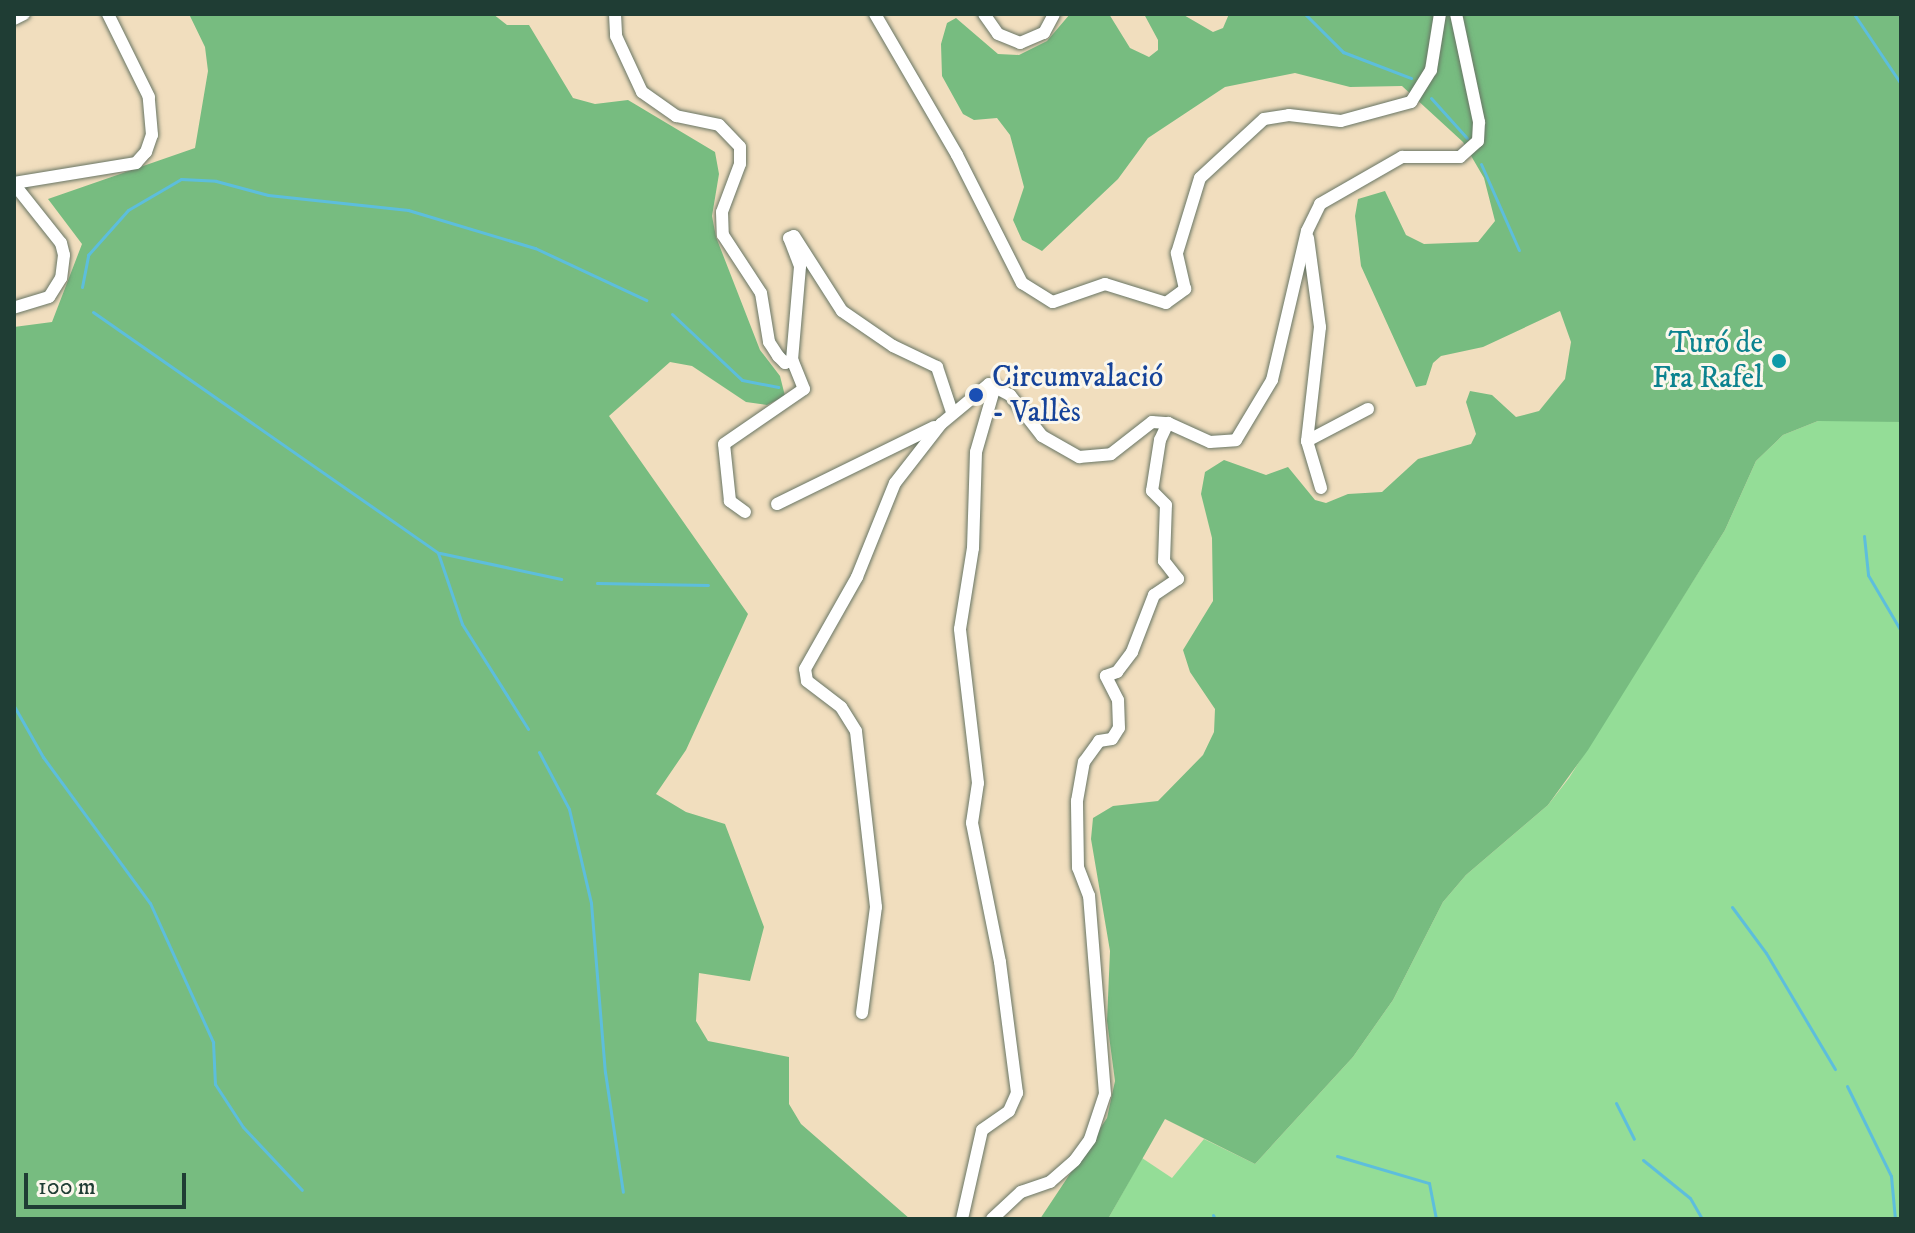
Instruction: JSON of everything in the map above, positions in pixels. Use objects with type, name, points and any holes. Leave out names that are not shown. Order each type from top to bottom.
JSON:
[{"type":"street","points":[[14,19],[24,14]]},
{"type":"street","points":[[14,308],[49,297],[61,278],[64,255],[61,243],[14,184],[136,163],[146,152],[152,135],[149,97],[108,14]]},
{"type":"street","points":[[615,14],[616,36],[642,92],[676,116],[719,125],[740,147],[740,164],[722,212],[723,235],[761,293],[769,342],[785,363],[792,360]]},
{"type":"street","points":[[875,14],[957,155],[1022,283],[1053,302],[1105,284],[1166,303],[1185,289],[1177,253],[1180,231],[1194,188],[1208,168],[1264,119],[1289,115],[1341,121],[1411,102],[1431,70],[1440,14]]},
{"type":"street","points":[[984,14],[998,34],[1020,43],[1044,33],[1054,14]]},
{"type":"street","points":[[862,1013],[876,907],[856,731],[841,707],[807,681],[805,669],[857,577],[895,483],[952,412],[981,388],[995,386],[1010,395],[1042,436],[1079,457],[1111,454],[1139,429],[1168,423],[1210,442],[1236,440],[1272,380],[1307,231],[1320,204],[1389,162],[1415,154],[1460,157],[1478,141],[1479,122],[1456,14]]},
{"type":"street","points":[[1307,231],[1320,327],[1307,441],[1321,488]]},
{"type":"street","points":[[745,512],[730,501],[724,444],[804,389],[792,360],[800,266],[789,238],[794,236],[842,311],[893,346],[937,367],[952,412]]},
{"type":"street","points":[[962,1219],[982,1130],[1009,1111],[1017,1093],[1000,962],[972,823],[978,783],[960,629],[973,548],[976,452],[995,386]]},
{"type":"street","points":[[1307,441],[1368,409]]},
{"type":"street","points":[[992,1219],[1021,1192],[1050,1182],[1075,1160],[1090,1139],[1105,1094],[1089,896],[1078,868],[1077,801],[1084,762],[1099,741],[1112,739],[1119,728],[1118,700],[1106,676],[1117,672],[1132,652],[1154,595],[1178,579],[1164,561],[1166,505],[1152,491],[1160,440],[1168,423]]},
{"type":"street","points":[[777,504],[941,424]]},
{"type":"green space","points":[[189,14],[493,14],[507,25],[529,25],[573,98],[595,104],[628,100],[715,152],[719,174],[712,216],[716,237],[760,350],[780,376],[785,396],[767,405],[746,402],[692,366],[670,362],[609,416],[748,614],[686,750],[656,794],[686,812],[725,824],[764,927],[750,981],[699,973],[696,1021],[708,1041],[789,1057],[789,1104],[801,1124],[910,1219],[14,1219],[14,327],[52,322],[82,244],[48,199],[195,148],[208,71],[205,47]]},
{"type":"green space","points":[[1070,14],[1109,14],[1130,48],[1149,57],[1158,50],[1158,40],[1144,14],[1182,14],[1213,32],[1223,28],[1229,14],[1901,14],[1901,422],[1818,421],[1783,435],[1756,461],[1725,530],[1588,750],[1548,805],[1466,875],[1443,902],[1393,1000],[1353,1057],[1255,1164],[1165,1119],[1108,1219],[1040,1219],[1107,1118],[1115,1081],[1107,1021],[1110,951],[1091,839],[1093,818],[1113,806],[1158,801],[1203,755],[1214,732],[1215,709],[1190,672],[1183,650],[1213,601],[1212,538],[1201,494],[1205,472],[1224,460],[1266,475],[1288,467],[1315,500],[1326,503],[1348,494],[1382,492],[1418,459],[1471,444],[1476,434],[1466,402],[1470,391],[1492,395],[1516,417],[1539,411],[1565,379],[1571,342],[1560,311],[1483,347],[1441,356],[1433,363],[1426,385],[1416,387],[1361,266],[1355,216],[1358,199],[1385,191],[1406,235],[1424,244],[1478,242],[1495,221],[1484,178],[1463,142],[1402,86],[1350,87],[1295,73],[1225,87],[1148,138],[1118,179],[1042,251],[1022,240],[1013,220],[1024,187],[1010,135],[997,118],[974,120],[963,114],[942,76],[941,44],[947,23],[956,18],[998,54],[1019,55],[1047,41]]},
{"type":"green space","points":[[1855,418],[1901,422],[1901,1219],[1108,1219],[1142,1158],[1172,1178],[1204,1139],[1255,1164],[1353,1057],[1393,1000],[1443,902],[1466,875],[1548,805],[1569,778],[1725,530],[1756,461],[1783,435],[1818,421]]},
{"type":"waterway","points":[[1305,14],[1343,52],[1411,78]]},
{"type":"waterway","points":[[1854,14],[1901,84]]},
{"type":"waterway","points":[[1431,98],[1467,138]]},
{"type":"waterway","points":[[1481,164],[1519,250]]},
{"type":"waterway","points":[[82,287],[88,255],[128,210],[181,179],[216,181],[268,195],[408,210],[535,248],[646,300]]},
{"type":"waterway","points":[[93,312],[438,553],[462,624],[528,729]]},
{"type":"waterway","points":[[672,314],[742,380],[778,387]]},
{"type":"waterway","points":[[1864,536],[1868,575],[1901,631]]},
{"type":"waterway","points":[[440,553],[561,579]]},
{"type":"waterway","points":[[597,583],[708,585]]},
{"type":"waterway","points":[[14,706],[43,757],[150,903],[213,1042],[215,1084],[243,1127],[302,1190]]},
{"type":"waterway","points":[[539,752],[569,809],[591,903],[605,1072],[623,1192]]},
{"type":"waterway","points":[[1732,907],[1766,953],[1835,1069]]},
{"type":"waterway","points":[[1847,1086],[1891,1176],[1895,1219]]},
{"type":"waterway","points":[[1616,1103],[1634,1139]]},
{"type":"waterway","points":[[1337,1156],[1429,1183],[1436,1219]]},
{"type":"waterway","points":[[1643,1160],[1690,1198],[1702,1219]]},
{"type":"waterway","points":[[1213,1215],[1215,1219]]},
{"type":"place","name":"Turó de Fra Rafel","points":[[1779,361]]},
{"type":"place","name":"Circumvalació - Vallès","points":[[976,395]]}]
